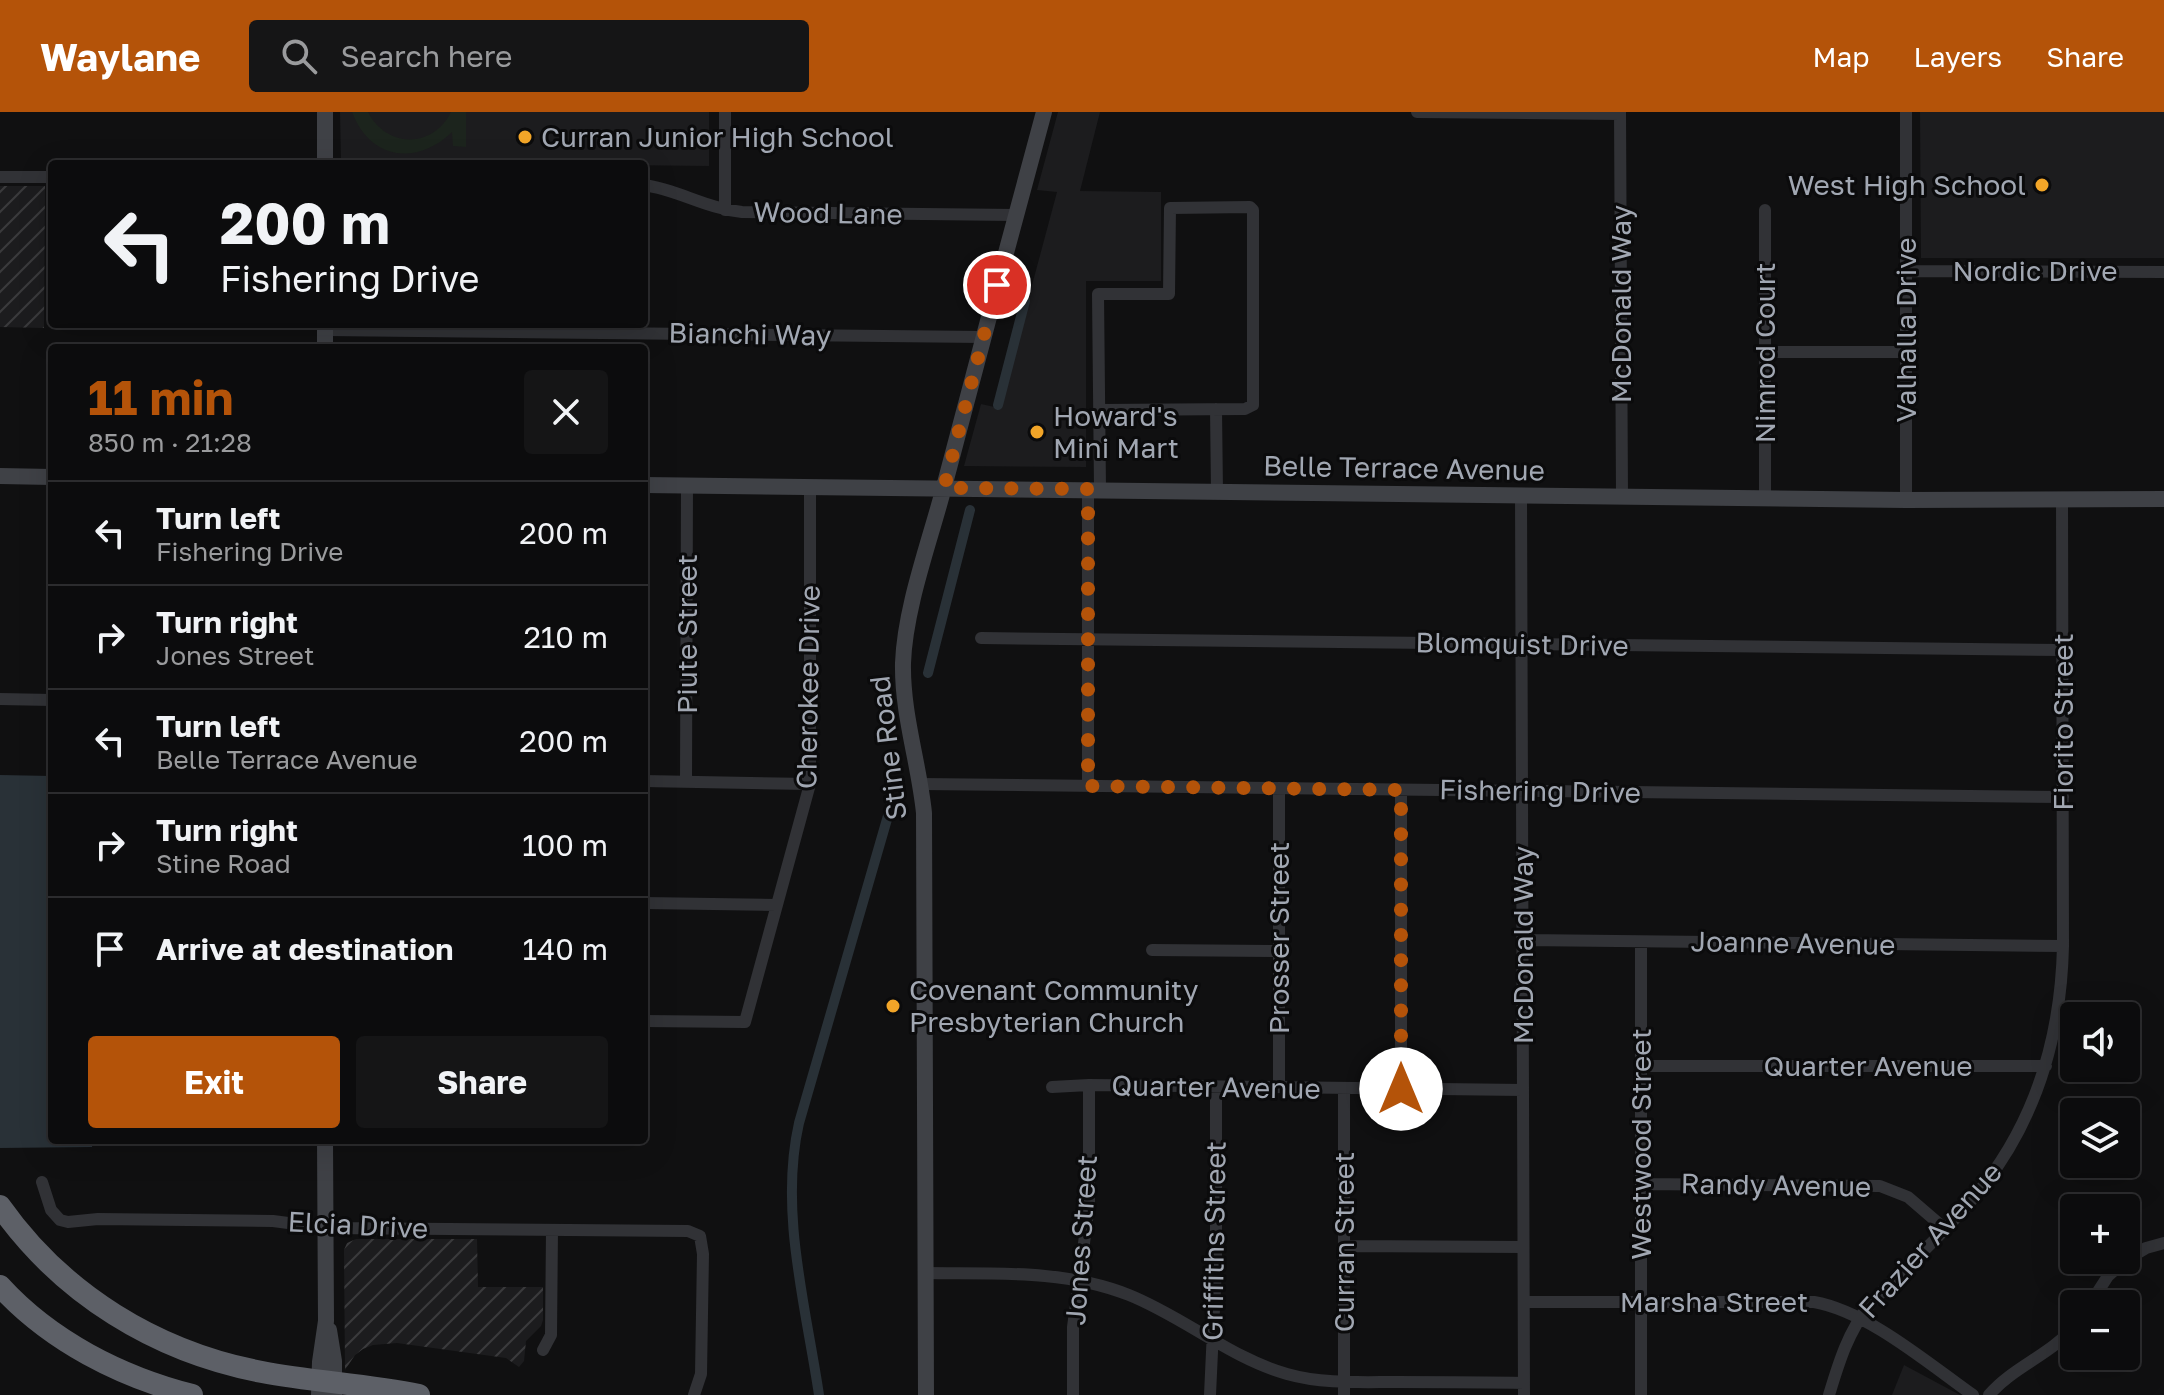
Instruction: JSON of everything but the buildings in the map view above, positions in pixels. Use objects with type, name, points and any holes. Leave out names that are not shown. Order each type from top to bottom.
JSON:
[{"type":"highway","points":[[0,1206],[47,1263],[77,1290],[115,1316],[158,1338],[204,1357],[265,1373],[419,1395]]},
{"type":"highway","points":[[0,1286],[32,1317],[80,1350],[134,1376],[192,1395]]},
{"type":"street","points":[[325,112],[325,160]]},
{"type":"street","points":[[725,112],[725,210]]},
{"type":"street","name":"Stine Road","points":[[926,1395],[924,813],[905,707],[903,660],[910,617],[1044,112]]},
{"type":"street","points":[[1417,112],[1620,113]]},
{"type":"street","name":"Valhalla Drive","points":[[1906,112],[1906,500]]},
{"type":"street","name":"McDonald Way","points":[[1620,113],[1622,495]]},
{"type":"street","points":[[0,177],[48,177]]},
{"type":"street","name":"Wood Lane","points":[[648,186],[725,210],[1016,215]]},
{"type":"street","points":[[1088,786],[1088,639],[1099,410],[1098,294],[1169,294],[1170,208],[1246,206],[1253,210],[1253,405],[1245,409],[1099,410]]},
{"type":"street","name":"Nimrod Court","points":[[1765,210],[1765,497]]},
{"type":"street","name":"Nordic Drive","points":[[1906,271],[2164,272]]},
{"type":"street","name":"Bianchi Way","points":[[391,328],[983,337]]},
{"type":"street","points":[[1766,352],[1906,352]]},
{"type":"street","points":[[1216,409],[1217,492]]},
{"type":"street","points":[[0,476],[48,477]]},
{"type":"street","name":"Belle Terrace Avenue","points":[[648,485],[1906,500],[2164,499]]},
{"type":"street","name":"Piute Street","points":[[686,782],[687,487]]},
{"type":"street","name":"Cherokee Drive","points":[[648,1021],[745,1022],[810,784],[810,488]]},
{"type":"street","name":"McDonald Way","points":[[1521,495],[1524,1389]]},
{"type":"street","name":"Fiorito Street","points":[[2062,498],[2063,946]]},
{"type":"street","name":"Blomquist Drive","points":[[981,638],[2063,650]]},
{"type":"street","points":[[0,699],[48,700]]},
{"type":"street","points":[[648,781],[810,784]]},
{"type":"street","name":"Fishering Drive","points":[[921,784],[2063,797]]},
{"type":"street","name":"Prosser Street","points":[[1279,788],[1279,1087]]},
{"type":"street","points":[[1401,790],[1401,1089]]},
{"type":"street","points":[[648,903],[776,905]]},
{"type":"street","name":"Joanne Avenue","points":[[1523,940],[2063,946]]},
{"type":"street","name":"Westwood Street","points":[[1641,942],[1641,1395]]},
{"type":"street","name":"Frazier Avenue","points":[[1829,1395],[1843,1350],[1859,1318],[1984,1185],[2003,1159],[2030,1108],[2046,1066],[2059,1012],[2063,946]]},
{"type":"street","points":[[1152,950],[1279,951]]},
{"type":"street","name":"Quarter Avenue","points":[[1641,1066],[2046,1066]]},
{"type":"street","name":"Jones Street","points":[[1073,1395],[1073,1327],[1089,1205],[1089,1085]]},
{"type":"street","name":"Quarter Avenue","points":[[1052,1087],[1523,1090]]},
{"type":"street","name":"Griffiths Street","points":[[1210,1395],[1216,1266],[1216,1087]]},
{"type":"street","name":"Curran Street","points":[[1344,1088],[1344,1388]]},
{"type":"street","points":[[319,1395],[326,1321],[325,1144]]},
{"type":"street","name":"Elcia Drive","points":[[42,1182],[51,1210],[55,1216],[68,1222],[98,1219],[273,1221],[326,1228],[688,1231],[700,1236],[703,1254],[701,1374],[694,1395]]},
{"type":"street","name":"Randy Avenue","points":[[1641,1184],[1880,1186],[1908,1197],[1944,1228]]},
{"type":"street","points":[[543,1350],[551,1335],[552,1230]]},
{"type":"street","points":[[2140,1252],[2164,1243]]},
{"type":"street","points":[[1344,1246],[1523,1247]]},
{"type":"street","points":[[925,1273],[1029,1274],[1080,1280],[1152,1306],[1267,1368],[1344,1388],[1524,1389]]},
{"type":"street","name":"Marsha Street","points":[[1524,1302],[1830,1304],[1859,1318],[1973,1395]]},
{"type":"street","points":[[326,1321],[333,1350],[334,1395]]},
{"type":"street","points":[[1989,1395],[2060,1340]]},
{"type":"shaded area","name":"Curran Junior High School","points":[[340,112],[709,112],[709,166],[648,165],[648,160],[341,160]]},
{"type":"shaded area","points":[[352,112],[368,112],[386,132],[397,138],[410,139],[433,133],[451,112],[466,112],[466,147],[453,146],[452,132],[424,150],[396,153],[370,140]]},
{"type":"shaded area","points":[[1058,112],[1100,112],[1080,191],[1161,192],[1161,281],[1086,281],[1086,467],[964,466],[981,404],[999,408],[1057,192],[1037,190]]},
{"type":"shaded area","name":"West High School","points":[[1920,112],[2164,112],[2164,258],[1921,258]]},
{"type":"shaded area","points":[[0,186],[45,186],[44,328],[0,327]]},
{"type":"shaded area","points":[[0,775],[48,776],[48,1144],[92,1144],[92,1147],[0,1148]]},
{"type":"shaded area","points":[[356,1239],[477,1239],[478,1287],[543,1287],[543,1320],[526,1341],[524,1361],[519,1367],[506,1358],[397,1343],[363,1349],[345,1370],[344,1250],[347,1243]]},
{"type":"shaded area","points":[[1904,1365],[1960,1395],[1892,1395]]},
{"type":"waterway","points":[[998,405],[1025,301]]},
{"type":"waterway","points":[[928,673],[970,510]]},
{"type":"waterway","points":[[819,1395],[793,1225],[794,1156],[799,1123],[892,802]]},
{"type":"place","name":"Curran Junior High School","points":[[525,137]]},
{"type":"place","name":"West High School","points":[[2042,185]]},
{"type":"place","name":"Howard's Mini Mart","points":[[1037,432]]},
{"type":"place","name":"Covenant Community Presbyterian Church","points":[[893,1006]]},
{"type":"route","points":[[997,285],[944,488],[1088,489],[1088,786],[1401,790],[1401,1089]]}]
